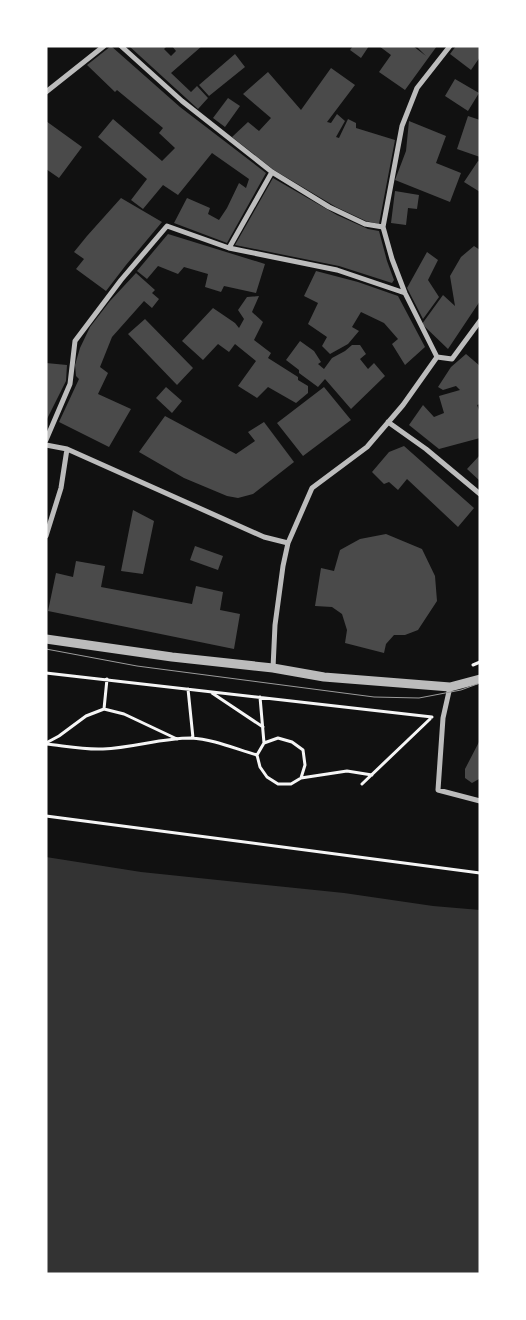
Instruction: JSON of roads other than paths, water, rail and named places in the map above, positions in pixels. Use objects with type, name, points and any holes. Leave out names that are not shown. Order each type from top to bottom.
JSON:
[{"type":"street","points":[[46,92],[104,46]]},
{"type":"street","points":[[121,46],[182,101],[272,172],[329,207],[365,224],[383,227]]},
{"type":"street","points":[[437,357],[404,292],[383,227],[402,126],[417,88],[450,46]]},
{"type":"street","points":[[229,248],[272,172]]},
{"type":"street","points":[[46,440],[70,384],[75,341],[121,280],[167,226],[229,248],[337,270],[404,292]]},
{"type":"street","points":[[437,357],[452,359],[480,321]]},
{"type":"street","points":[[273,668],[274,625],[283,566],[288,543],[312,488],[367,447],[403,405],[437,357]]},
{"type":"street","points":[[388,422],[426,449],[480,494]]},
{"type":"street","points":[[46,445],[67,449],[264,537],[288,543]]},
{"type":"street","points":[[46,536],[61,488],[67,449]]},
{"type":"street","points":[[46,639],[172,657],[273,668],[324,677],[450,687],[480,679]]},
{"type":"street","points":[[450,687],[443,718],[438,790],[480,801]]},
{"type":"tram line","points":[[46,649],[137,666],[374,697],[419,698],[461,690],[480,683]]}]
